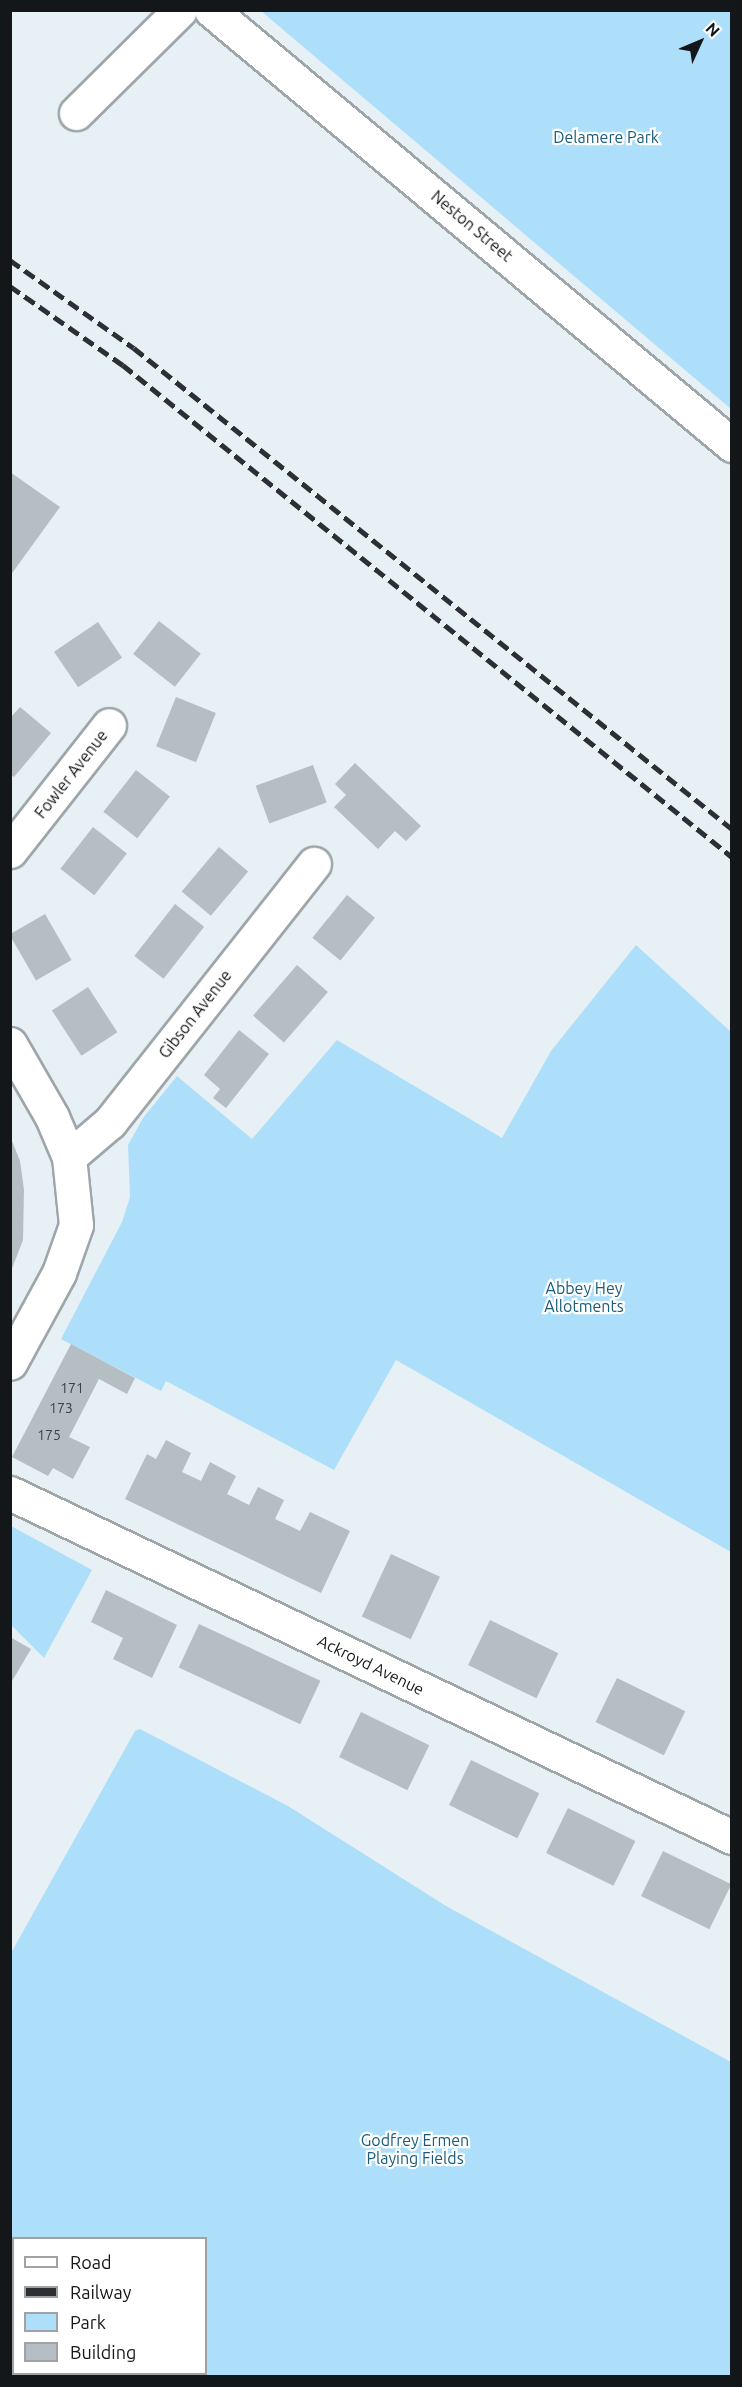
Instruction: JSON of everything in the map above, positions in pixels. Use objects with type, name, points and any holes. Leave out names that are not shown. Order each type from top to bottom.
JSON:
[{"type":"street","points":[[76,113],[180,10]]},
{"type":"street","name":"Neston Street","points":[[210,10],[732,445]]},
{"type":"street","name":"Fowler Avenue","points":[[10,851],[109,725]]},
{"type":"street","name":"Gibson Avenue","points":[[69,1157],[110,1122],[314,864]]},
{"type":"street","points":[[10,1364],[59,1273],[76,1225],[69,1157],[52,1116],[12,1050]]},
{"type":"street","name":"Ackroyd Avenue","points":[[10,1493],[732,1837]]},
{"type":"green space","name":"Delamere Park","points":[[261,11],[731,11],[731,409]]},
{"type":"green space","name":"Abbey Hey Allotments","points":[[636,945],[731,1032],[731,1552],[396,1360],[334,1470],[166,1381],[161,1391],[61,1339],[122,1222],[130,1197],[128,1145],[143,1118],[177,1076],[252,1139],[337,1040],[502,1138],[551,1051]]},
{"type":"green space","points":[[11,1526],[92,1570],[44,1658],[11,1625]]},
{"type":"green space","name":"Godfrey Ermen Playing Fields","points":[[140,1729],[288,1806],[446,1906],[731,2062],[731,2376],[11,2376],[11,1953],[135,1731]]},
{"type":"building","points":[[10,472],[60,507],[10,576]]},
{"type":"building","points":[[159,621],[201,654],[175,687],[133,654]]},
{"type":"building","points":[[98,622],[122,658],[78,687],[54,652]]},
{"type":"building","points":[[176,697],[216,713],[196,762],[156,746]]},
{"type":"building","points":[[20,707],[51,733],[14,777],[10,774],[10,718]]},
{"type":"building","points":[[355,763],[421,826],[406,841],[395,831],[378,849],[334,807],[346,795],[335,784]]},
{"type":"building","points":[[313,765],[327,803],[269,823],[256,786]]},
{"type":"building","points":[[136,770],[170,796],[137,838],[103,812]]},
{"type":"building","points":[[93,827],[127,853],[94,895],[60,869]]},
{"type":"building","points":[[219,847],[248,871],[211,916],[182,891]]},
{"type":"building","points":[[347,895],[375,918],[340,960],[312,938]]},
{"type":"building","points":[[175,904],[204,927],[164,979],[134,956]]},
{"type":"building","points":[[45,914],[72,960],[36,980],[10,934]]},
{"type":"building","points":[[297,965],[328,992],[284,1042],[253,1016]]},
{"type":"building","points":[[88,987],[117,1032],[81,1056],[52,1010]]},
{"type":"building","points":[[239,1030],[269,1054],[226,1108],[213,1098],[220,1089],[204,1075]]},
{"type":"building","points":[[10,1136],[20,1161],[24,1190],[23,1240],[11,1271]]},
{"type":"building","points":[[71,1344],[135,1378],[127,1394],[99,1379],[69,1437],[90,1447],[73,1479],[53,1468],[48,1476],[12,1457]]},
{"type":"building","points":[[166,1440],[191,1453],[182,1472],[201,1481],[210,1462],[236,1476],[227,1494],[249,1505],[258,1487],[284,1500],[275,1519],[300,1531],[310,1512],[350,1531],[321,1593],[125,1499],[147,1454],[156,1459]]},
{"type":"building","points":[[391,1554],[440,1577],[411,1639],[362,1617]]},
{"type":"building","points":[[106,1590],[177,1625],[152,1678],[113,1659],[123,1638],[91,1622]]},
{"type":"building","points":[[490,1620],[558,1653],[536,1698],[468,1665]]},
{"type":"building","points":[[199,1624],[320,1681],[300,1724],[179,1668]]},
{"type":"building","points":[[10,1637],[31,1649],[12,1681],[10,1680]]},
{"type":"building","points":[[617,1678],[685,1711],[664,1755],[596,1722]]},
{"type":"building","points":[[361,1712],[429,1745],[407,1790],[339,1757]]},
{"type":"building","points":[[471,1760],[539,1793],[517,1838],[449,1805]]},
{"type":"building","points":[[568,1808],[635,1841],[613,1886],[546,1853]]},
{"type":"building","points":[[663,1851],[731,1884],[709,1929],[641,1896]]},
{"type":"railway","points":[[10,260],[134,348],[732,829]]},
{"type":"railway","points":[[10,286],[123,365],[732,857]]}]
